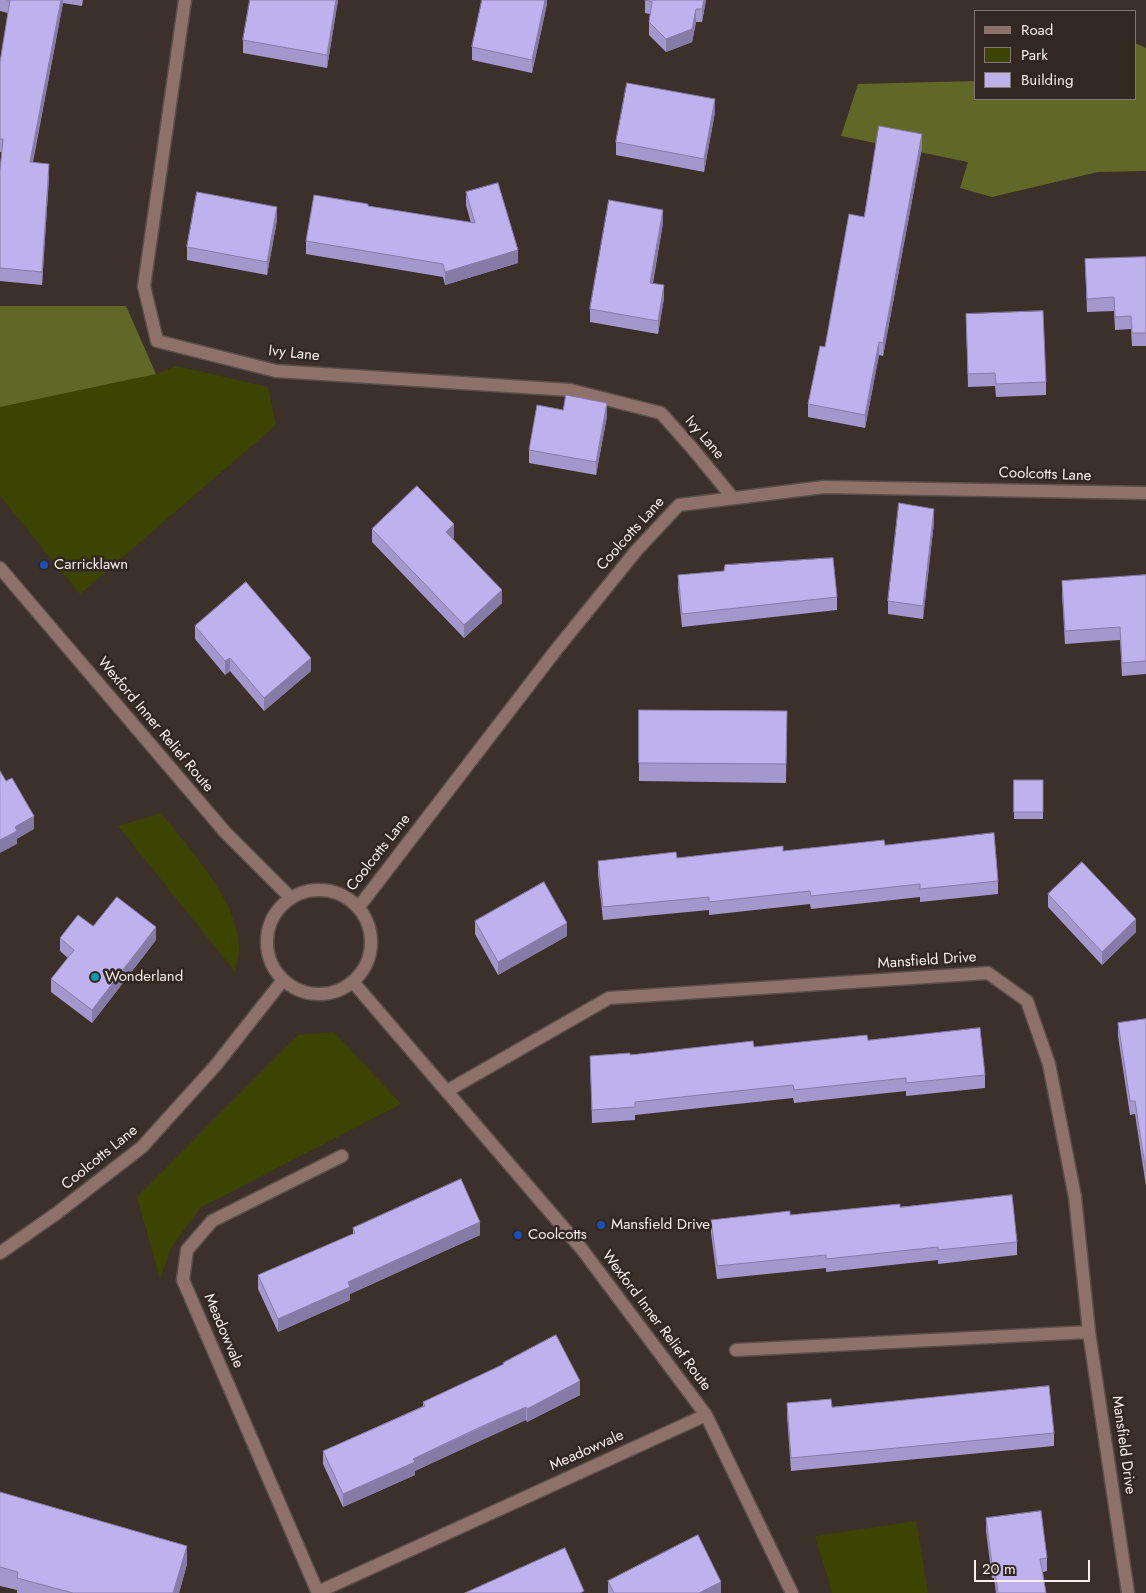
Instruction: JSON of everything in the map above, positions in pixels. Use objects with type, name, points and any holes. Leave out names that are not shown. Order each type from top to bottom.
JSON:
[{"type":"street","name":"Ivy Lane","points":[[185,0],[144,286],[157,341],[276,371],[570,390],[661,413],[732,498]]},
{"type":"street","name":"Coolcotts Lane","points":[[358,908],[636,551],[678,505],[824,487],[1146,493]]},
{"type":"street","name":"Wexford Inner Relief Route","points":[[0,568],[225,832],[292,898]]},
{"type":"street","points":[[308,891],[326,891],[344,897],[358,908],[366,922],[371,938],[370,954],[363,970],[353,982],[340,990],[326,994],[310,994],[296,989],[283,980],[274,968],[268,953],[267,937],[271,922],[279,908],[292,898],[308,891]]},
{"type":"street","name":"Mansfield Drive","points":[[447,1091],[609,998],[988,973],[1027,1001],[1049,1064],[1075,1197],[1089,1332],[1128,1593]]},
{"type":"street","name":"Coolcotts Lane","points":[[0,1253],[57,1213],[142,1147],[216,1065],[283,980]]},
{"type":"street","name":"Wexford Inner Relief Route","points":[[353,982],[581,1248],[706,1415],[792,1593]]},
{"type":"street","name":"Meadowvale","points":[[342,1156],[212,1221],[188,1250],[183,1280],[318,1592],[706,1415]]},
{"type":"street","points":[[736,1350],[1089,1332]]},
{"type":"green space","points":[[1136,43],[1146,48],[1146,171],[1098,172],[992,197],[960,188],[968,162],[841,136],[858,84],[974,81],[974,100],[1136,100]]},
{"type":"green space","points":[[0,306],[126,306],[156,374],[0,407]]},
{"type":"green space","points":[[177,366],[268,387],[276,425],[80,594],[0,496],[0,407],[156,374]]},
{"type":"green space","points":[[161,813],[197,858],[221,892],[230,910],[239,945],[235,972],[118,826]]},
{"type":"green space","points":[[334,1032],[401,1104],[200,1208],[171,1248],[160,1279],[137,1197],[298,1035]]},
{"type":"green space","points":[[916,1521],[928,1593],[832,1593],[815,1536]]},
{"type":"building","points":[[10,0],[61,0],[30,162],[49,164],[42,272],[0,268],[0,170],[3,139],[0,139],[0,62]]},
{"type":"building","points":[[250,0],[336,0],[327,55],[243,40]]},
{"type":"building","points":[[482,0],[545,0],[532,60],[472,47]]},
{"type":"building","points":[[645,0],[704,0],[702,9],[696,9],[692,29],[666,39],[649,22],[652,2]]},
{"type":"building","points":[[627,83],[715,99],[704,159],[616,142]]},
{"type":"building","points":[[879,126],[922,134],[883,343],[879,342],[865,415],[808,404],[820,346],[825,347],[849,214],[864,217]]},
{"type":"building","points":[[498,183],[518,250],[445,272],[443,264],[306,241],[314,195],[368,204],[368,206],[475,223],[466,192]]},
{"type":"building","points":[[197,192],[277,207],[267,262],[187,247]]},
{"type":"building","points":[[609,200],[663,210],[650,283],[664,285],[658,321],[590,309]]},
{"type":"building","points":[[1146,257],[1146,333],[1132,333],[1131,316],[1115,317],[1114,297],[1087,299],[1085,259]]},
{"type":"building","points":[[1043,311],[1046,382],[996,384],[995,373],[968,374],[966,314]]},
{"type":"building","points":[[566,395],[607,403],[596,462],[529,450],[537,405],[563,410]]},
{"type":"building","points":[[417,486],[454,524],[446,532],[502,590],[464,625],[372,529]]},
{"type":"building","points":[[899,503],[934,509],[923,606],[888,601]]},
{"type":"building","points":[[833,558],[837,597],[682,614],[678,575],[724,571],[725,565]]},
{"type":"building","points":[[1146,575],[1146,661],[1122,663],[1120,627],[1065,631],[1062,581]]},
{"type":"building","points":[[246,582],[311,658],[264,698],[230,658],[225,661],[195,626]]},
{"type":"building","points":[[639,710],[787,711],[786,764],[639,763]]},
{"type":"building","points":[[0,771],[6,781],[12,778],[34,816],[15,827],[17,831],[0,840]]},
{"type":"building","points":[[1014,780],[1043,780],[1043,812],[1014,812]]},
{"type":"building","points":[[994,833],[998,881],[920,889],[920,884],[811,896],[810,891],[709,902],[709,897],[603,907],[598,861],[676,852],[677,858],[783,846],[783,851],[884,840],[885,845]]},
{"type":"building","points":[[1082,862],[1136,919],[1102,952],[1048,894]]},
{"type":"building","points":[[544,882],[567,923],[498,962],[475,921]]},
{"type":"building","name":"Wonderland","points":[[117,897],[156,927],[92,1010],[51,979],[74,950],[60,938],[78,915],[93,926]]},
{"type":"building","points":[[1146,1019],[1146,1172],[1135,1101],[1130,1101],[1118,1023]]},
{"type":"building","points":[[980,1028],[985,1075],[906,1083],[906,1078],[794,1090],[793,1085],[635,1102],[635,1107],[592,1110],[590,1056],[630,1053],[630,1055],[753,1041],[754,1047],[867,1035],[868,1040]]},
{"type":"building","points":[[461,1179],[480,1222],[348,1282],[350,1287],[278,1319],[258,1275],[355,1233],[353,1228]]},
{"type":"building","points":[[1012,1195],[1017,1242],[938,1250],[938,1247],[826,1259],[826,1255],[717,1266],[711,1220],[790,1211],[790,1215],[900,1204],[900,1207]]},
{"type":"building","points":[[556,1335],[580,1381],[527,1409],[526,1407],[478,1428],[413,1459],[415,1462],[343,1494],[323,1451],[425,1406],[423,1402],[504,1364]]},
{"type":"building","points":[[1049,1386],[1054,1433],[791,1458],[787,1403],[831,1399],[832,1407]]},
{"type":"building","points":[[0,1492],[187,1546],[173,1593],[73,1593],[17,1578],[18,1572],[0,1567]]},
{"type":"building","points":[[1041,1511],[1047,1558],[1040,1559],[1046,1593],[998,1593],[994,1565],[992,1565],[986,1518]]},
{"type":"building","points":[[698,1535],[721,1582],[699,1593],[614,1593],[608,1581]]},
{"type":"building","points":[[565,1548],[584,1591],[580,1593],[465,1593]]},
{"type":"place","name":"Carricklawn","points":[[44,565]]},
{"type":"place","name":"Wonderland","points":[[95,977]]},
{"type":"place","name":"Mansfield Drive","points":[[601,1225]]},
{"type":"place","name":"Coolcotts","points":[[518,1235]]}]
